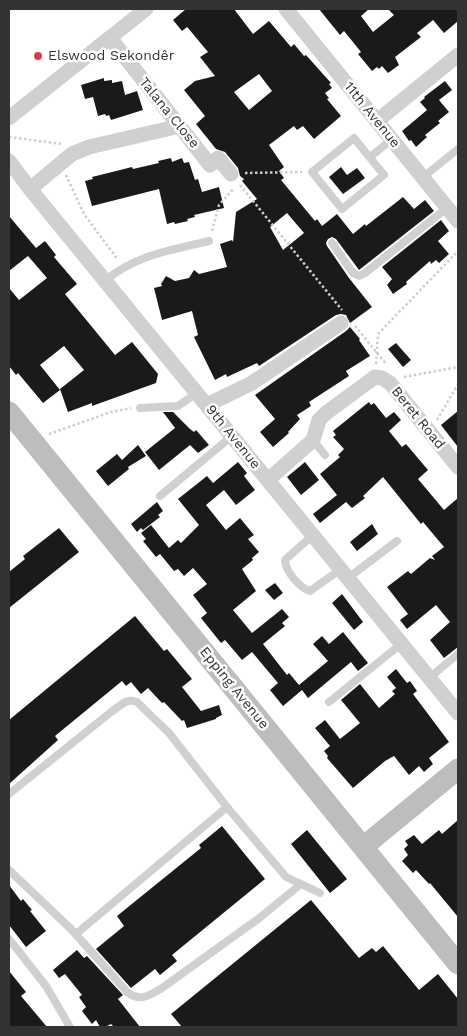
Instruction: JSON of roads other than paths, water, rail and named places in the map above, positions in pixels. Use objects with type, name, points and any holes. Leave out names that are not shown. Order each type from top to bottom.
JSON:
[{"type":"street","points":[[9,118],[146,9]]},
{"type":"street","name":"11th Avenue","points":[[286,9],[458,221]]},
{"type":"street","name":"Talana Close","points":[[110,38],[210,164],[218,158],[231,174]]},
{"type":"street","points":[[377,121],[458,55]]},
{"type":"street","points":[[30,189],[66,159],[89,147],[180,126]]},
{"type":"street","name":"9th Avenue","points":[[9,160],[30,189],[458,713]]},
{"type":"street","points":[[202,399],[252,383],[346,320]]},
{"type":"street","name":"Beret Road","points":[[313,440],[317,425],[322,417],[375,377],[382,378],[390,383],[458,467]]},
{"type":"street","name":"Epping Avenue","points":[[9,412],[458,964]]},
{"type":"street","points":[[268,480],[313,440]]},
{"type":"street","points":[[363,847],[458,769]]},
{"type":"lane","points":[[354,138],[370,157],[384,175],[342,209],[312,172],[354,138]]},
{"type":"lane","points":[[370,157],[392,140]]},
{"type":"lane","points":[[422,178],[458,149]]},
{"type":"lane","points":[[332,243],[353,273],[359,276],[447,208]]},
{"type":"lane","points":[[105,281],[134,261],[209,241]]},
{"type":"lane","points":[[136,408],[178,406],[202,399]]},
{"type":"lane","points":[[160,496],[232,436]]},
{"type":"lane","points":[[313,440],[324,455]]},
{"type":"lane","points":[[313,535],[286,558],[285,562],[287,569],[307,591],[345,574],[397,542]]},
{"type":"lane","points":[[329,702],[401,644]]},
{"type":"lane","points":[[429,678],[458,654]]},
{"type":"lane","points":[[9,794],[111,712],[128,701],[133,700],[169,733],[227,807],[286,877],[320,893]]},
{"type":"lane","points":[[76,934],[227,807]]},
{"type":"lane","points":[[9,870],[76,934],[128,993],[140,998],[149,996],[162,988],[258,919],[301,884]]},
{"type":"lane","points":[[9,940],[46,986],[70,1027]]},
{"type":"place","name":"Elswood Sekondêr","points":[[38,56]]}]
